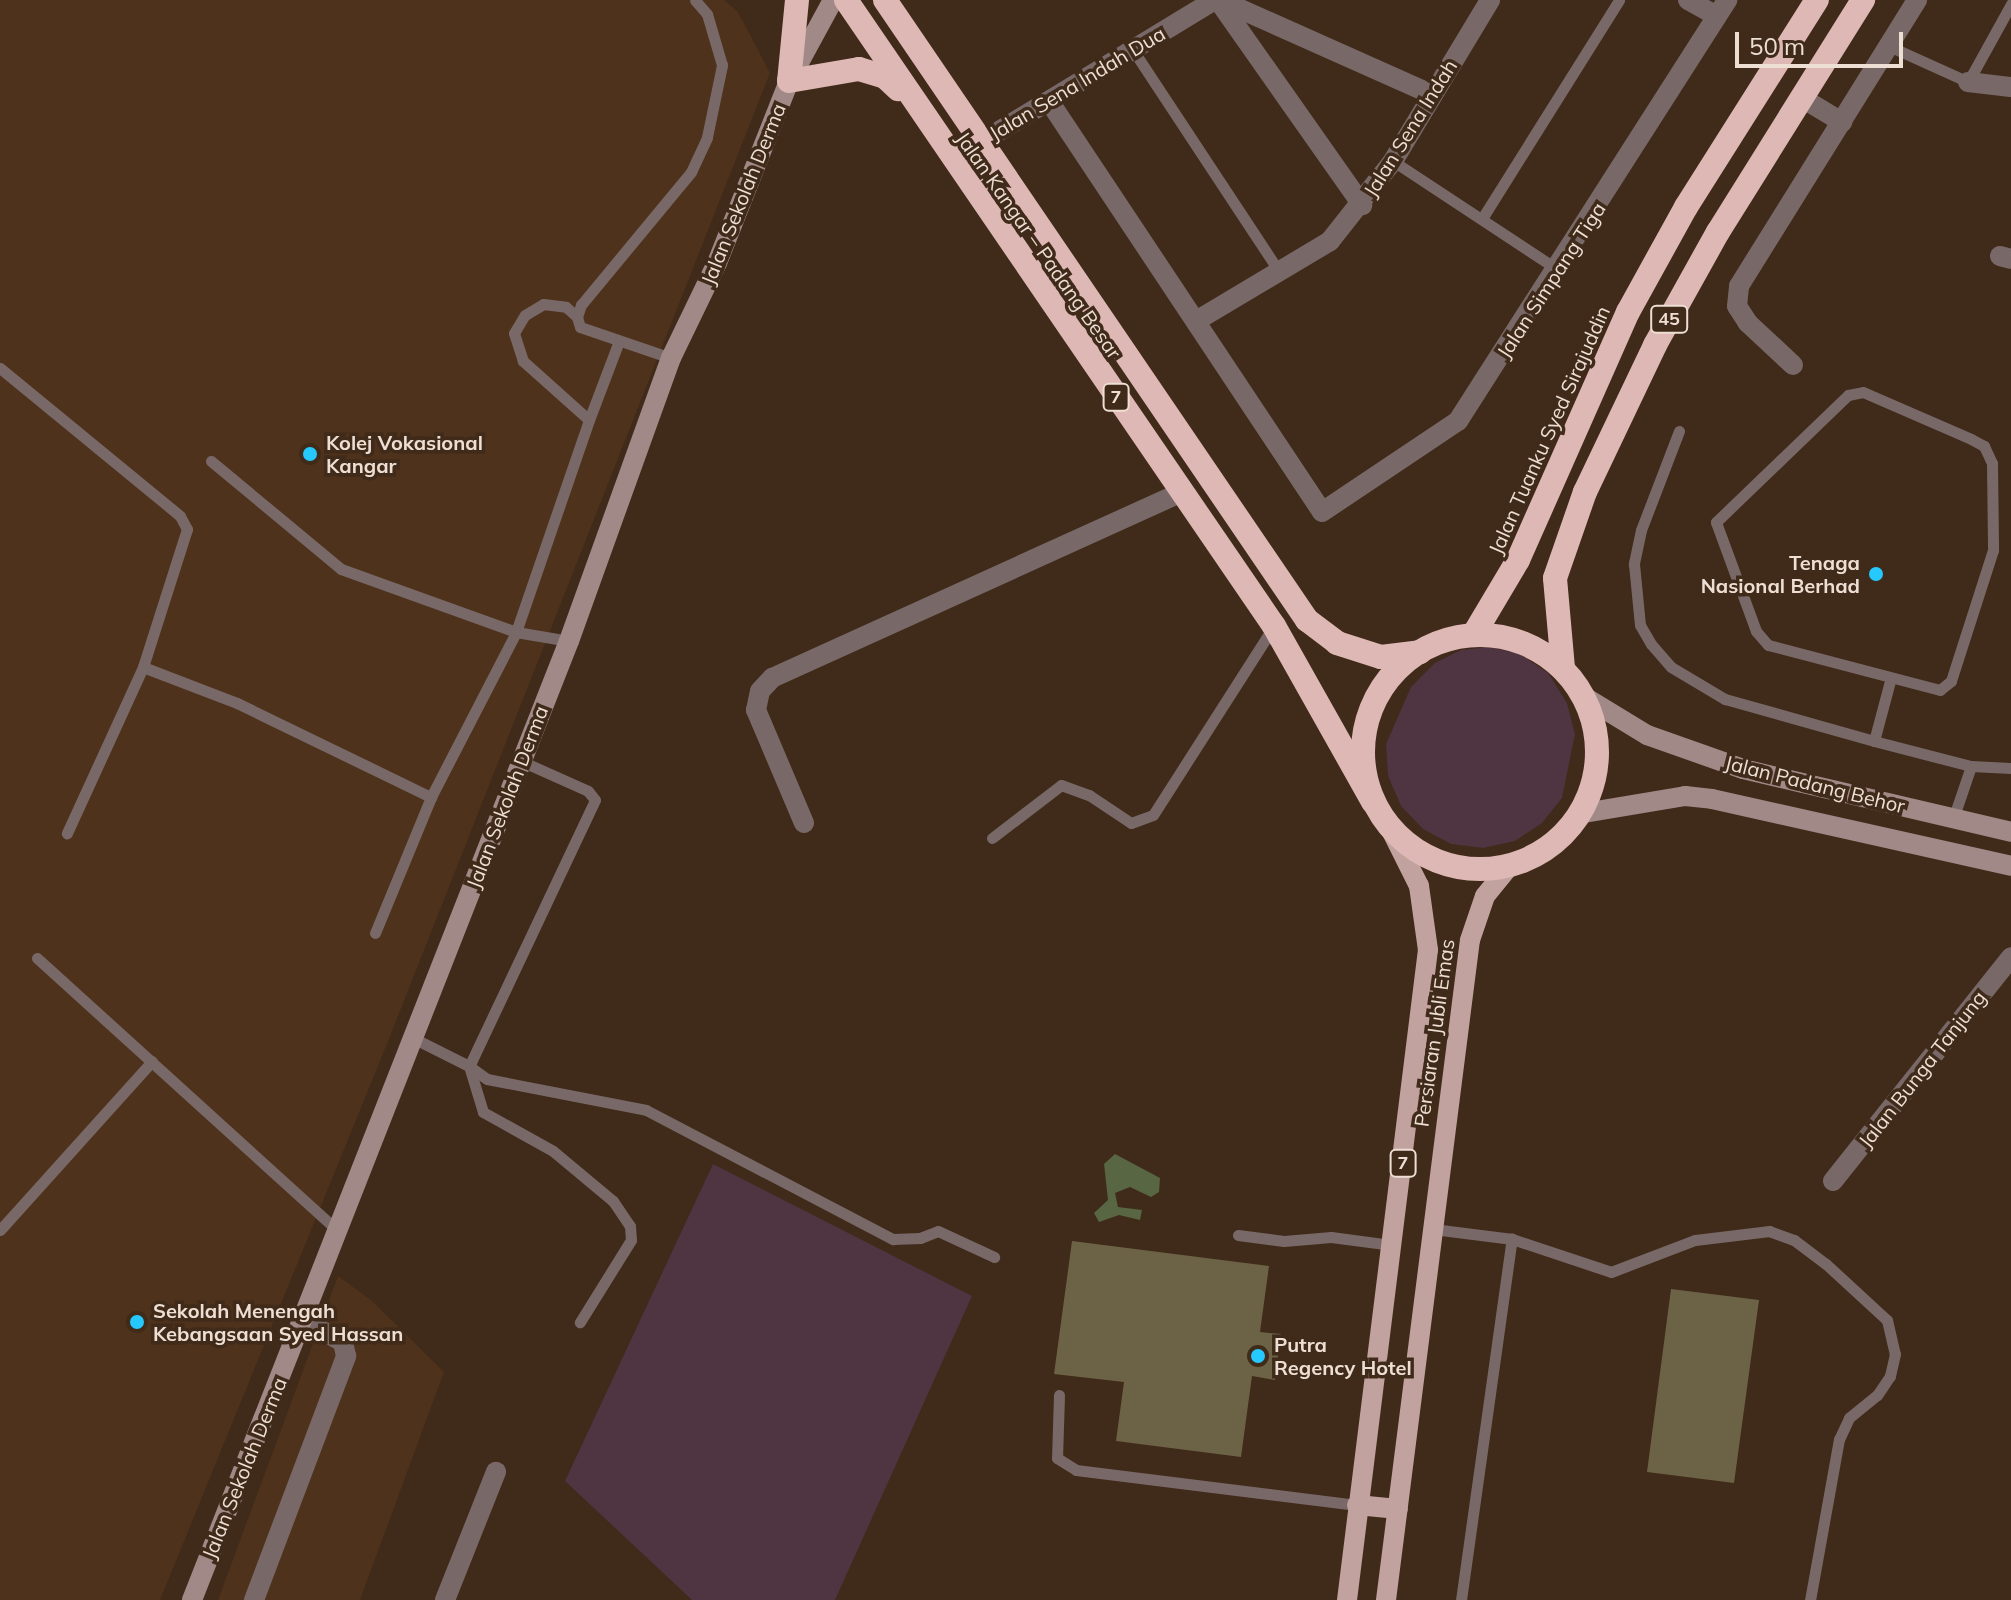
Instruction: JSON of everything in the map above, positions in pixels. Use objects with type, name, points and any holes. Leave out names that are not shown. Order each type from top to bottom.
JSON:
[{"type":"highway","points":[[797,0],[789,81],[859,69],[885,77],[909,99]]},
{"type":"highway","name":"Jalan Kangar – Padang Besar","points":[[846,0],[909,99],[1274,626],[1373,802]]},
{"type":"highway","points":[[869,0],[891,9]]},
{"type":"highway","name":"Jalan Tuanku Syed Sirajuddin","points":[[1474,634],[1518,560],[1628,312],[1686,207],[1817,0]]},
{"type":"highway","name":"45","points":[[1563,668],[1555,578],[1585,492],[1655,345],[1863,0]]},
{"type":"highway","name":"Jalan Kangar – Padang Besar","points":[[891,9],[1307,620],[1337,643],[1381,657],[1420,652]]},
{"type":"highway","name":"7","points":[[1474,634],[1522,642],[1563,668],[1592,715],[1597,756],[1578,814],[1556,840],[1511,864],[1489,869],[1445,864],[1406,843],[1390,828],[1373,802],[1363,757],[1370,712],[1384,684],[1420,652],[1474,634]]},
{"type":"main road","name":"Persiaran Jubli Emas","points":[[1347,1600],[1425,990],[1428,923],[1419,886],[1390,828]]},
{"type":"main road","name":"Persiaran Jubli Emas","points":[[1386,1600],[1470,940],[1485,896],[1511,864]]},
{"type":"main road","points":[[1357,1505],[1398,1509]]},
{"type":"street","name":"Jalan Sekolah Derma","points":[[192,1600],[569,641],[671,358],[717,263],[789,81],[833,0]]},
{"type":"street","name":"Jalan Sena Indah Dua","points":[[981,142],[1217,0]]},
{"type":"street","points":[[1217,0],[1433,95]]},
{"type":"street","points":[[1217,0],[1362,205]]},
{"type":"street","points":[[1688,0],[1722,8]]},
{"type":"street","points":[[1793,365],[1748,323],[1737,306],[1739,286],[1891,47],[1917,0]]},
{"type":"street","name":"Jalan Sena Indah","points":[[1196,321],[1330,241],[1362,205],[1393,161],[1484,2]]},
{"type":"street","name":"Jalan Simpang Tiga","points":[[1196,321],[1322,512],[1458,421],[1559,270],[1722,8]]},
{"type":"street","points":[[1968,82],[2011,87]]},
{"type":"street","points":[[1802,98],[1842,122]]},
{"type":"street","points":[[1049,101],[1196,321]]},
{"type":"street","points":[[804,823],[756,710],[760,691],[772,678],[1182,492]]},
{"type":"street","name":"Jalan Padang Behor","points":[[1583,696],[1647,735],[1743,769],[2011,832]]},
{"type":"street","name":"Jalan Padang Behor","points":[[1578,814],[1685,796],[1712,799],[2011,866]]},
{"type":"street","name":"Jalan Bunga Tanjung","points":[[1833,1181],[2011,957]]},
{"type":"street","points":[[254,1600],[346,1356],[343,1342],[302,1320]]},
{"type":"street","points":[[445,1600],[496,1472]]},
{"type":"lane","points":[[577,317],[581,305],[691,172],[707,137],[722,65],[707,14],[695,0]]},
{"type":"lane","points":[[1483,217],[1619,0]]},
{"type":"lane","points":[[1891,47],[1968,82],[2011,4]]},
{"type":"lane","points":[[1133,50],[1281,273]]},
{"type":"lane","points":[[1393,161],[1483,217],[1559,270]]},
{"type":"lane","points":[[589,420],[523,361],[515,347],[514,333],[525,315],[543,304],[566,307],[577,317],[580,327],[671,358]]},
{"type":"lane","points":[[375,933],[431,797],[516,632],[619,341]]},
{"type":"lane","points":[[0,368],[180,516],[187,529],[143,667],[67,833]]},
{"type":"lane","points":[[1863,392],[1984,446],[1992,463],[1993,550],[1951,681],[1940,690],[1890,681],[1768,645],[1756,631],[1716,522],[1725,507],[1815,432],[1848,395],[1863,392]]},
{"type":"lane","points":[[1679,431],[1641,530],[1634,564],[1640,625],[1651,644],[1671,667],[1725,699],[1971,766],[2011,768]]},
{"type":"lane","points":[[211,461],[341,569],[516,632],[569,641]]},
{"type":"lane","points":[[992,838],[1061,785],[1089,795],[1131,823],[1153,815],[1274,626]]},
{"type":"lane","points":[[143,667],[237,703],[431,797]]},
{"type":"lane","points":[[1874,741],[1890,681]]},
{"type":"lane","points":[[521,761],[588,791],[595,800],[469,1066],[483,1112],[553,1151],[613,1201],[630,1226],[631,1240],[580,1322]]},
{"type":"lane","points":[[1953,819],[1971,766]]},
{"type":"lane","points":[[37,958],[338,1231]]},
{"type":"lane","points":[[413,1038],[469,1066],[487,1079],[646,1110],[893,1239],[920,1238],[938,1231],[994,1257]]},
{"type":"lane","points":[[0,1230],[152,1061]]},
{"type":"lane","points":[[1433,1229],[1512,1239],[1611,1272],[1695,1240],[1769,1231],[1815,1256],[1887,1320],[1895,1354],[1890,1376],[1877,1395],[1849,1418],[1839,1439],[1810,1600]]},
{"type":"lane","points":[[1238,1235],[1284,1241],[1331,1237],[1392,1245]]},
{"type":"lane","points":[[1461,1600],[1512,1239]]},
{"type":"lane","points":[[1059,1395],[1057,1458],[1076,1470],[1357,1505]]},
{"type":"shaded area","name":"Kolej Vokasional Kangar","points":[[0,0],[724,0],[738,12],[770,73],[387,1044],[160,1600],[0,1600]]},
{"type":"shaded area","points":[[1490,647],[1520,654],[1548,673],[1567,703],[1575,734],[1562,798],[1542,823],[1515,841],[1483,848],[1451,844],[1423,829],[1401,806],[1388,776],[1386,744],[1411,687],[1435,663],[1461,650]]},
{"type":"shaded area","points":[[1115,1154],[1160,1178],[1159,1192],[1151,1197],[1130,1187],[1115,1193],[1118,1207],[1142,1210],[1140,1220],[1119,1215],[1099,1222],[1094,1213],[1108,1200],[1104,1164]]},
{"type":"shaded area","points":[[713,1164],[972,1296],[835,1600],[692,1600],[565,1481]]},
{"type":"shaded area","points":[[338,1276],[371,1300],[444,1372],[360,1600],[218,1600]]},
{"type":"building","points":[[1072,1241],[1269,1266],[1260,1332],[1281,1334],[1275,1380],[1252,1376],[1241,1457],[1116,1441],[1124,1382],[1054,1374]]},
{"type":"building","points":[[1671,1289],[1759,1300],[1734,1483],[1647,1472]]},
{"type":"place","name":"Kolej Vokasional Kangar","points":[[310,454]]},
{"type":"place","name":"Tenaga Nasional Berhad","points":[[1876,574]]},
{"type":"place","name":"Sekolah Menengah Kebangsaan Syed Hassan","points":[[137,1322]]},
{"type":"place","name":"Putra Regency Hotel","points":[[1258,1356]]}]
